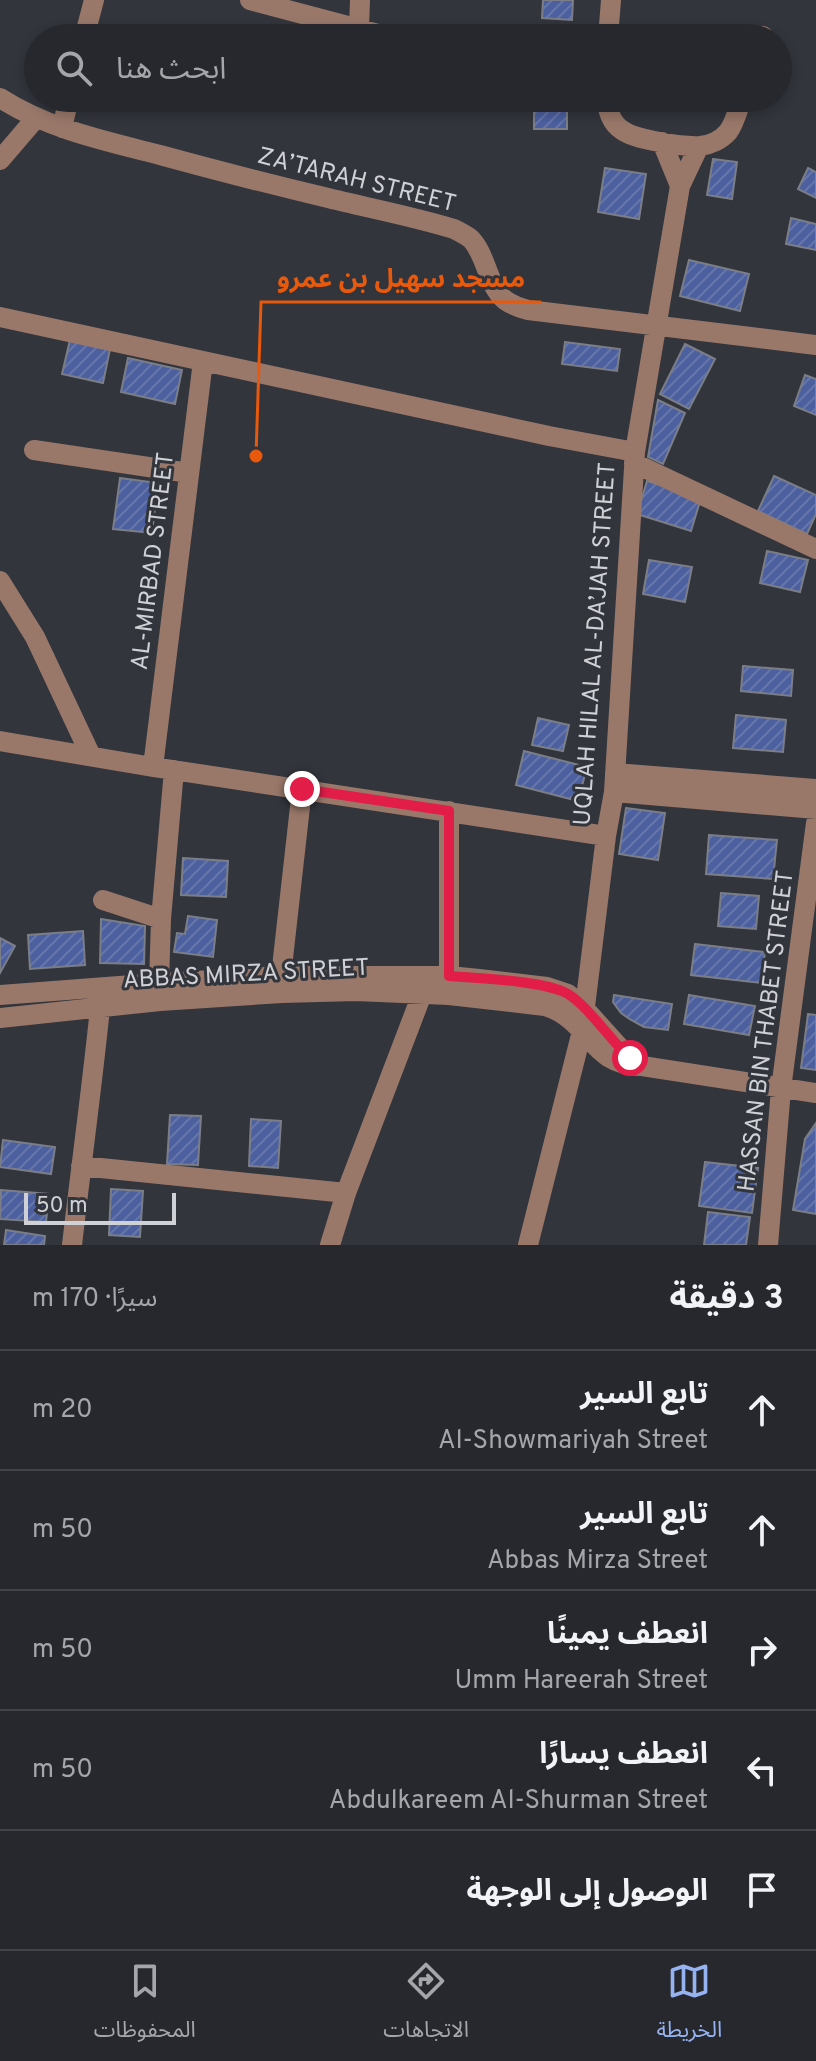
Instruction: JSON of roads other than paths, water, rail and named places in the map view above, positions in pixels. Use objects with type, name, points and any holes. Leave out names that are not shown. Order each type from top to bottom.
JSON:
[{"type":"street","points":[[88,24],[94,0]]},
{"type":"street","points":[[252,0],[341,24]]},
{"type":"street","points":[[359,24],[360,0]]},
{"type":"street","points":[[609,24],[611,0]]},
{"type":"street","name":"ZA’TARAH STREET","points":[[0,98],[24,111]]},
{"type":"street","name":"ZA’TARAH STREET","points":[[25,112],[62,128],[260,182],[454,229],[469,237],[480,252],[495,289],[503,298],[528,310],[816,345]]},
{"type":"street","points":[[62,128],[66,112]]},
{"type":"street","points":[[609,112],[615,125],[635,137],[699,146],[720,139],[728,132],[737,112]]},
{"type":"street","points":[[0,160],[36,118]]},
{"type":"street","points":[[662,142],[680,186]]},
{"type":"street","name":"UQLAH HILAL AL-DA’JAH STREET","points":[[528,1245],[582,1031],[615,782],[634,458],[680,186],[699,146]]},
{"type":"street","points":[[0,317],[534,433],[634,458],[816,549]]},
{"type":"street","name":"AL-MIRBAD STREET","points":[[153,767],[203,361]]},
{"type":"street","points":[[34,450],[189,473]]},
{"type":"street","points":[[0,581],[35,637],[91,756]]},
{"type":"street","points":[[0,741],[606,836]]},
{"type":"street","points":[[159,983],[161,919],[174,770]]},
{"type":"street","points":[[615,782],[816,789]]},
{"type":"street","points":[[615,782],[816,809]]},
{"type":"street","points":[[282,984],[302,789]]},
{"type":"street","points":[[449,811],[449,986]]},
{"type":"street","name":"HASSAN BIN THABET STREET","points":[[768,1245],[781,1089],[816,823]]},
{"type":"street","points":[[103,900],[161,919]]},
{"type":"street","name":"ABBAS MIRZA STREET","points":[[0,995],[159,983],[557,989],[584,1008],[620,1048],[642,1066]]},
{"type":"street","name":"ABBAS MIRZA STREET","points":[[0,1018],[282,984],[422,994],[449,986],[545,1006],[566,1015],[600,1051],[612,1061],[626,1066],[816,1093]]},
{"type":"street","points":[[330,1245],[346,1193],[422,994]]},
{"type":"street","points":[[72,1245],[100,1008]]},
{"type":"street","points":[[81,1166],[346,1193]]},
{"type":"place","name":"مسجد سهيل بن عمرو","points":[[256,456]]}]
